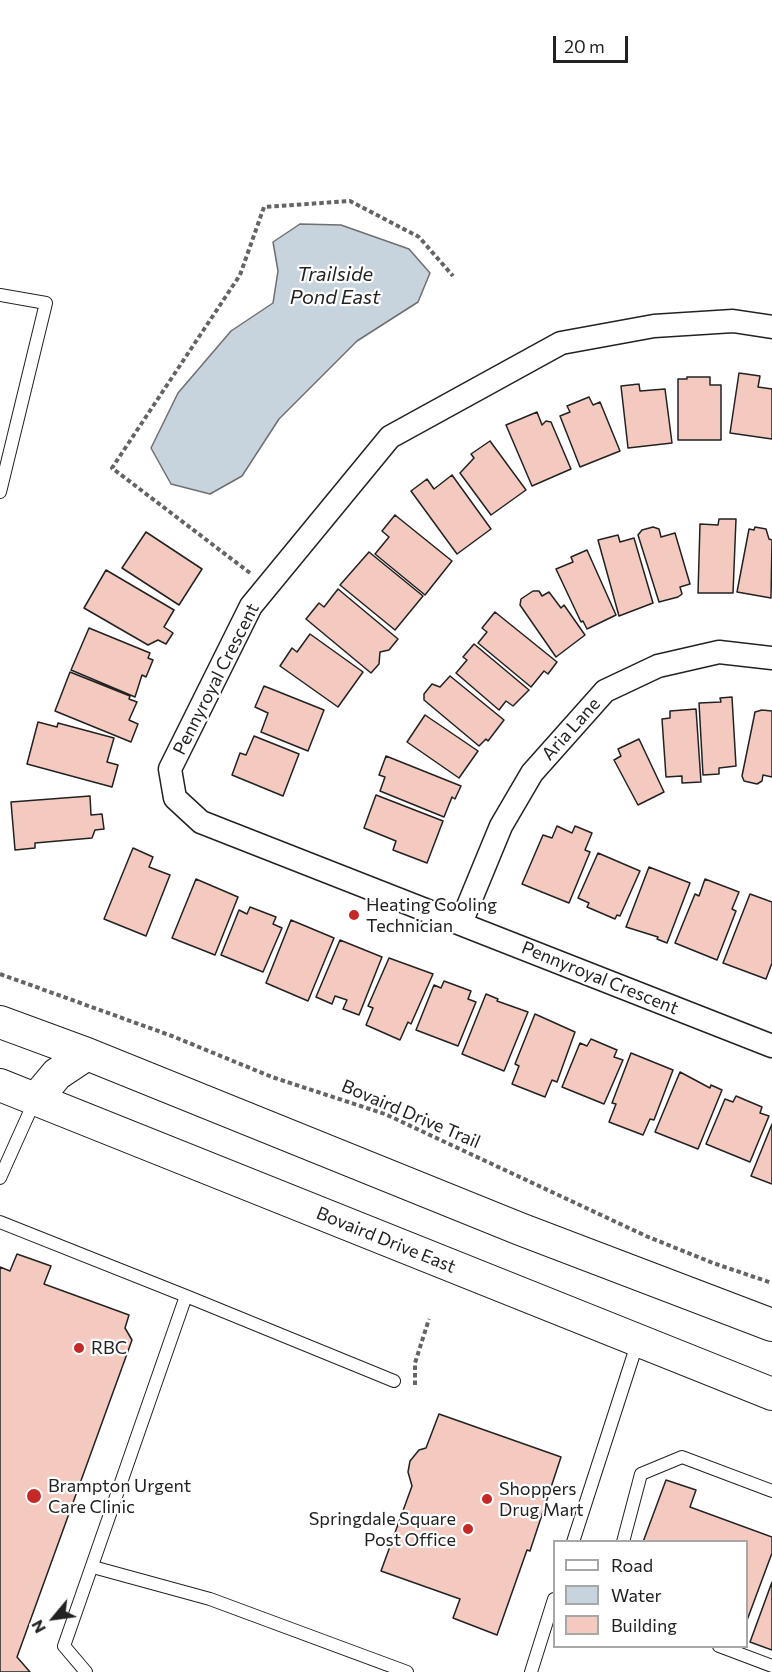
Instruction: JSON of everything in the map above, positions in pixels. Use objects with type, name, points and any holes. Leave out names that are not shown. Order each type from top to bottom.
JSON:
[{"type":"main road","points":[[0,1022],[87,1054],[520,1229],[772,1324]]},
{"type":"main road","points":[[36,1099],[57,1074],[87,1054]]},
{"type":"main road","name":"Bovaird Drive East","points":[[0,1085],[772,1394]]},
{"type":"street","name":"Pennyroyal Crescent","points":[[772,327],[733,321],[654,326],[561,343],[390,437],[250,606],[170,769],[176,798],[201,822],[772,1046]]},
{"type":"street","name":"Aria Lane","points":[[461,924],[501,826],[532,773],[605,692],[658,666],[719,652],[772,658]]},
{"type":"lane","points":[[0,295],[46,303],[0,492]]},
{"type":"lane","points":[[0,1178],[36,1099]]},
{"type":"lane","points":[[0,1222],[394,1381]]},
{"type":"lane","points":[[86,1672],[64,1646],[186,1296]]},
{"type":"lane","points":[[574,1540],[638,1341]]},
{"type":"lane","points":[[624,1540],[641,1474],[682,1457],[772,1491]]},
{"type":"lane","points":[[93,1567],[210,1599],[407,1672]]},
{"type":"lane","points":[[531,1672],[553,1605]]},
{"type":"lane","points":[[722,1648],[772,1666]]},
{"type":"path","points":[[266,587],[112,468],[240,275],[264,207],[350,201],[419,237],[453,276]]},
{"type":"path","name":"Bovaird Drive Trail","points":[[0,974],[172,1036],[272,1077],[385,1114],[646,1236],[712,1263],[772,1282]]},
{"type":"path","points":[[415,1385],[415,1363],[429,1319]]},
{"type":"water","name":"Trailside Pond East","points":[[300,224],[341,225],[409,249],[430,273],[418,302],[357,341],[279,419],[242,476],[210,494],[171,484],[151,448],[178,393],[231,331],[273,303],[278,271],[273,242]]},
{"type":"building","points":[[739,373],[760,376],[758,387],[772,389],[772,439],[730,433]]},
{"type":"building","points":[[687,377],[710,377],[710,385],[721,385],[721,440],[678,440],[678,379],[687,379]]},
{"type":"building","points":[[639,384],[640,391],[665,389],[672,443],[628,448],[621,386]]},
{"type":"building","points":[[589,397],[593,405],[600,402],[620,451],[580,467],[560,416],[570,412],[567,406]]},
{"type":"building","points":[[537,412],[542,425],[546,421],[551,422],[571,469],[532,486],[506,425]]},
{"type":"building","points":[[490,441],[526,490],[491,515],[460,473],[474,458],[471,454]]},
{"type":"building","points":[[452,475],[491,529],[457,554],[411,491],[427,479],[434,489]]},
{"type":"building","points":[[395,515],[452,561],[425,595],[375,554],[389,537],[382,531]]},
{"type":"building","points":[[719,519],[736,519],[733,593],[698,593],[700,524],[718,525]]},
{"type":"building","points":[[653,527],[659,529],[661,537],[675,533],[690,584],[680,587],[682,594],[678,597],[659,602],[638,535],[642,530]]},
{"type":"building","points":[[755,527],[766,529],[769,539],[772,540],[771,598],[737,592],[749,529],[754,530]]},
{"type":"building","points":[[146,532],[202,569],[179,605],[122,568]]},
{"type":"building","points":[[618,535],[620,542],[634,538],[653,603],[619,616],[598,540]]},
{"type":"building","points":[[587,550],[616,615],[587,629],[583,621],[581,622],[556,569],[573,562],[571,557]]},
{"type":"building","points":[[369,552],[423,596],[395,630],[340,585]]},
{"type":"building","points":[[106,570],[174,610],[164,627],[173,633],[166,644],[158,640],[148,645],[84,608]]},
{"type":"building","points":[[338,589],[398,639],[389,650],[380,652],[379,664],[371,673],[306,619],[319,603],[324,607]]},
{"type":"building","points":[[533,591],[539,591],[542,596],[549,592],[561,608],[564,605],[585,635],[556,657],[520,605],[521,599]]},
{"type":"building","points":[[495,612],[557,662],[548,674],[544,671],[531,687],[478,643],[487,632],[482,628]]},
{"type":"building","points":[[89,628],[150,653],[148,658],[153,660],[146,677],[142,675],[135,697],[71,670]]},
{"type":"building","points":[[310,634],[363,672],[338,707],[280,666],[292,648],[297,652]]},
{"type":"building","points":[[474,644],[529,690],[513,706],[506,701],[499,710],[456,673],[467,660],[463,657]]},
{"type":"building","points":[[70,672],[130,696],[129,699],[137,702],[129,720],[138,724],[131,742],[55,711]]},
{"type":"building","points":[[450,676],[504,720],[488,741],[486,739],[479,746],[424,700],[424,694],[432,684],[440,687]]},
{"type":"building","points":[[264,686],[324,710],[308,751],[261,732],[268,713],[255,707]]},
{"type":"building","points":[[732,697],[736,766],[719,768],[719,774],[703,775],[699,703],[721,702],[720,698]]},
{"type":"building","points":[[696,709],[701,782],[682,783],[682,776],[666,777],[662,719],[670,718],[670,711]]},
{"type":"building","points":[[772,711],[772,777],[763,775],[762,781],[757,784],[744,781],[742,776],[755,712]]},
{"type":"building","points":[[425,715],[478,751],[459,778],[407,742]]},
{"type":"building","points":[[38,722],[57,727],[58,723],[114,738],[107,762],[118,765],[112,787],[27,764]]},
{"type":"building","points":[[254,736],[299,754],[283,796],[232,775],[240,753],[246,755]]},
{"type":"building","points":[[639,739],[664,792],[638,805],[614,760],[621,756],[618,749]]},
{"type":"building","points":[[386,756],[461,786],[455,799],[452,797],[444,817],[380,791],[385,777],[379,775]]},
{"type":"building","points":[[376,795],[443,821],[427,863],[393,850],[396,841],[364,828]]},
{"type":"building","points":[[90,796],[91,815],[102,814],[104,829],[95,830],[92,838],[35,843],[35,848],[15,850],[11,802]]},
{"type":"building","points":[[557,826],[572,833],[575,826],[592,833],[585,850],[590,852],[569,903],[522,884],[543,835],[552,838]]},
{"type":"building","points":[[133,848],[153,857],[149,867],[170,875],[146,936],[104,919]]},
{"type":"building","points":[[598,853],[640,871],[620,916],[617,915],[615,919],[587,907],[589,903],[578,898]]},
{"type":"building","points":[[649,867],[690,883],[667,943],[657,939],[658,937],[626,927]]},
{"type":"building","points":[[196,879],[238,897],[215,955],[172,938]]},
{"type":"building","points":[[705,879],[739,892],[732,909],[736,911],[717,960],[675,943],[695,894],[699,896]]},
{"type":"building","points":[[750,894],[772,902],[772,963],[766,979],[723,963]]},
{"type":"building","points":[[250,907],[276,917],[273,924],[282,928],[263,972],[221,955],[239,910],[247,914]]},
{"type":"building","points":[[291,920],[334,938],[308,1001],[266,983]]},
{"type":"building","points":[[340,940],[382,957],[359,1015],[343,1009],[347,1000],[335,996],[332,1004],[316,997]]},
{"type":"building","points":[[389,958],[433,974],[411,1024],[408,1022],[400,1040],[366,1025],[373,1008],[368,1006]]},
{"type":"building","points":[[444,981],[471,991],[468,999],[476,1002],[458,1046],[416,1030],[434,985],[441,988]]},
{"type":"building","points":[[486,994],[498,999],[497,1001],[528,1012],[504,1071],[462,1054]]},
{"type":"building","points":[[535,1014],[575,1032],[557,1082],[552,1080],[545,1097],[512,1084],[519,1066],[515,1064]]},
{"type":"building","points":[[591,1039],[617,1050],[614,1057],[623,1060],[604,1104],[562,1087],[580,1043],[587,1046]]},
{"type":"building","points":[[631,1053],[673,1070],[654,1120],[650,1119],[643,1135],[609,1122],[616,1104],[612,1103]]},
{"type":"building","points":[[680,1072],[710,1088],[711,1085],[722,1090],[698,1149],[655,1132]]},
{"type":"building","points":[[736,1096],[762,1107],[760,1113],[769,1116],[750,1162],[706,1144],[725,1099],[733,1102]]},
{"type":"building","points":[[772,1124],[772,1184],[751,1176]]},
{"type":"building","points":[[17,1254],[51,1266],[44,1284],[129,1315],[125,1328],[132,1340],[17,1657],[30,1672],[0,1672],[0,1267],[10,1271]]},
{"type":"building","points":[[439,1414],[561,1457],[530,1551],[527,1550],[497,1635],[453,1618],[460,1599],[381,1571],[412,1486],[408,1472],[410,1461],[419,1450],[426,1448]]},
{"type":"building","points":[[666,1480],[696,1490],[690,1507],[772,1537],[772,1553],[748,1618],[748,1540],[644,1540]]},
{"type":"building","points":[[772,1582],[772,1650],[750,1642]]},
{"type":"place","name":"Heating Cooling Technician","points":[[354,915]]},
{"type":"place","name":"RBC","points":[[79,1348]]},
{"type":"place","name":"Brampton Urgent Care Clinic","points":[[34,1496]]},
{"type":"place","name":"Shoppers Drug Mart","points":[[487,1499]]},
{"type":"place","name":"Springdale Square Post Office","points":[[468,1529]]}]
